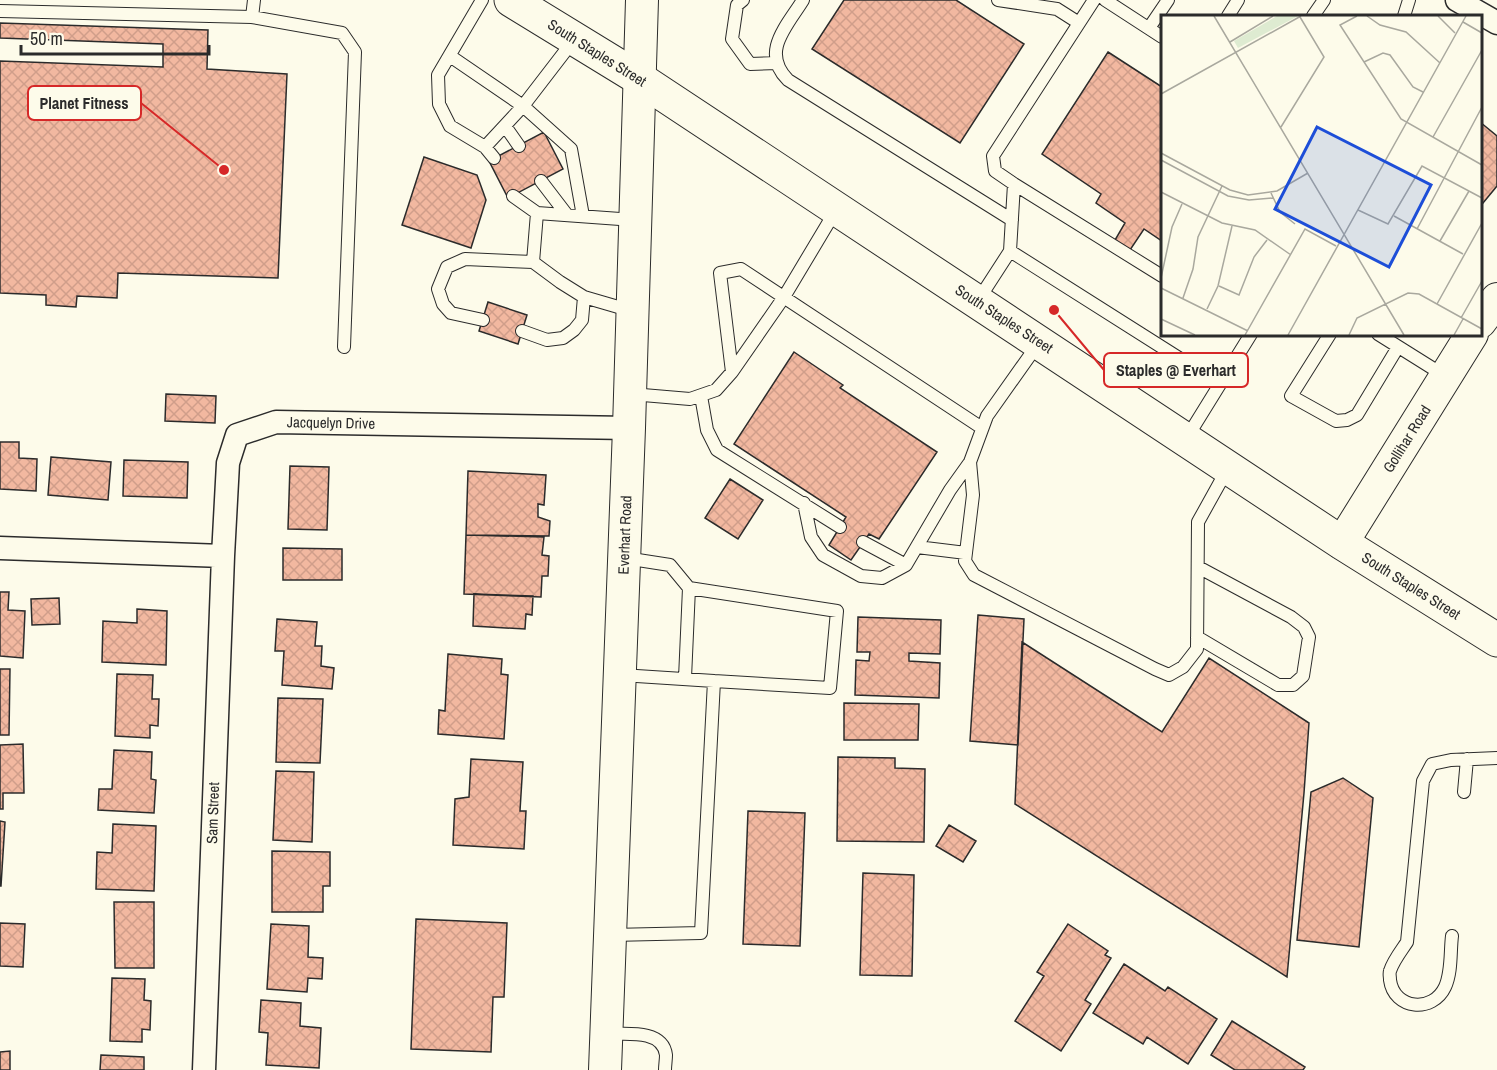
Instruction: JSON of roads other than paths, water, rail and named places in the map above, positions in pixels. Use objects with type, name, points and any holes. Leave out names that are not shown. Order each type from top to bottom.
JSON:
[{"type":"main road","name":"Everhart Road","points":[[605,1070],[642,0]]},
{"type":"main road","name":"South Staples Street","points":[[530,4],[575,39],[640,79],[1342,543],[1497,640]]},
{"type":"main road","points":[[1482,319],[1497,299]]},
{"type":"main road","name":"Gollihar Road","points":[[1342,543],[1471,336]]},
{"type":"street","points":[[1456,0],[1497,23]]},
{"type":"street","name":"Jacquelyn Drive","points":[[223,556],[228,463],[237,435],[276,422],[629,428]]},
{"type":"street","points":[[0,548],[223,556]]},
{"type":"street","name":"Sam Street","points":[[204,1070],[223,556]]},
{"type":"lane","points":[[252,16],[254,0]]},
{"type":"lane","points":[[482,0],[438,75],[439,104],[450,126],[485,147],[494,158]]},
{"type":"lane","points":[[743,0],[737,5],[732,39],[750,64],[777,63]]},
{"type":"lane","points":[[803,0],[777,42],[775,52],[781,73],[788,80],[1012,220]]},
{"type":"lane","points":[[998,0],[1057,9],[1079,23]]},
{"type":"lane","points":[[1094,0],[993,156],[995,171],[1161,275]]},
{"type":"lane","points":[[1105,0],[1161,36]]},
{"type":"lane","points":[[1149,28],[1168,0]]},
{"type":"lane","points":[[1229,15],[1238,0]]},
{"type":"lane","points":[[1314,15],[1324,0]]},
{"type":"lane","points":[[1404,15],[1409,0]]},
{"type":"lane","points":[[0,11],[252,16],[342,33],[355,52],[344,347]]},
{"type":"lane","points":[[485,147],[523,106],[575,39]]},
{"type":"lane","points":[[450,56],[523,106],[571,149],[583,216]]},
{"type":"lane","points":[[505,126],[519,146]]},
{"type":"lane","points":[[541,181],[567,215]]},
{"type":"lane","points":[[977,302],[1010,251],[1014,184]]},
{"type":"lane","points":[[513,195],[537,213],[636,220]]},
{"type":"lane","points":[[630,394],[690,399],[716,390],[732,372],[784,297],[837,209]]},
{"type":"lane","points":[[533,262],[537,213]]},
{"type":"lane","points":[[1010,251],[1220,384]]},
{"type":"lane","points":[[483,320],[451,313],[443,304],[438,289],[447,267],[465,259],[533,262],[584,297],[633,311]]},
{"type":"lane","points":[[732,372],[720,273],[741,269],[982,428]]},
{"type":"lane","points":[[522,331],[547,340],[562,338],[574,330],[582,320],[584,297]]},
{"type":"lane","points":[[1186,440],[1250,336]]},
{"type":"lane","points":[[1329,336],[1291,396],[1336,421],[1347,420],[1357,415],[1398,347]]},
{"type":"lane","points":[[1381,336],[1446,376]]},
{"type":"lane","points":[[804,503],[811,537],[823,555],[861,576],[882,578],[906,565],[950,490],[970,462],[987,416],[1039,342]]},
{"type":"lane","points":[[701,396],[707,429],[717,450],[840,527]]},
{"type":"lane","points":[[970,462],[973,495],[965,561],[974,575],[1169,675],[1183,667],[1197,648],[1198,522],[1228,467]]},
{"type":"lane","points":[[863,542],[906,565]]},
{"type":"lane","points":[[917,547],[966,553]]},
{"type":"lane","points":[[620,675],[830,688],[837,611],[690,588],[670,565],[624,558]]},
{"type":"lane","points":[[1197,637],[1278,685],[1293,685],[1304,676],[1309,637],[1304,627],[1198,567]]},
{"type":"lane","points":[[685,678],[690,588]]},
{"type":"lane","points":[[610,935],[701,933],[714,681]]},
{"type":"lane","points":[[1452,936],[1448,975],[1445,987],[1438,996],[1429,1002],[1417,1005],[1406,1004],[1398,998],[1391,987],[1389,973],[1407,942],[1423,781],[1432,764],[1451,760],[1497,758]]},
{"type":"lane","points":[[1464,792],[1467,759]]},
{"type":"lane","points":[[606,1034],[650,1035],[661,1043],[666,1053],[665,1070]]},
{"type":"place","name":"Planet Fitness","points":[[224,170]]},
{"type":"place","name":"Staples @ Everhart","points":[[1054,310]]}]
